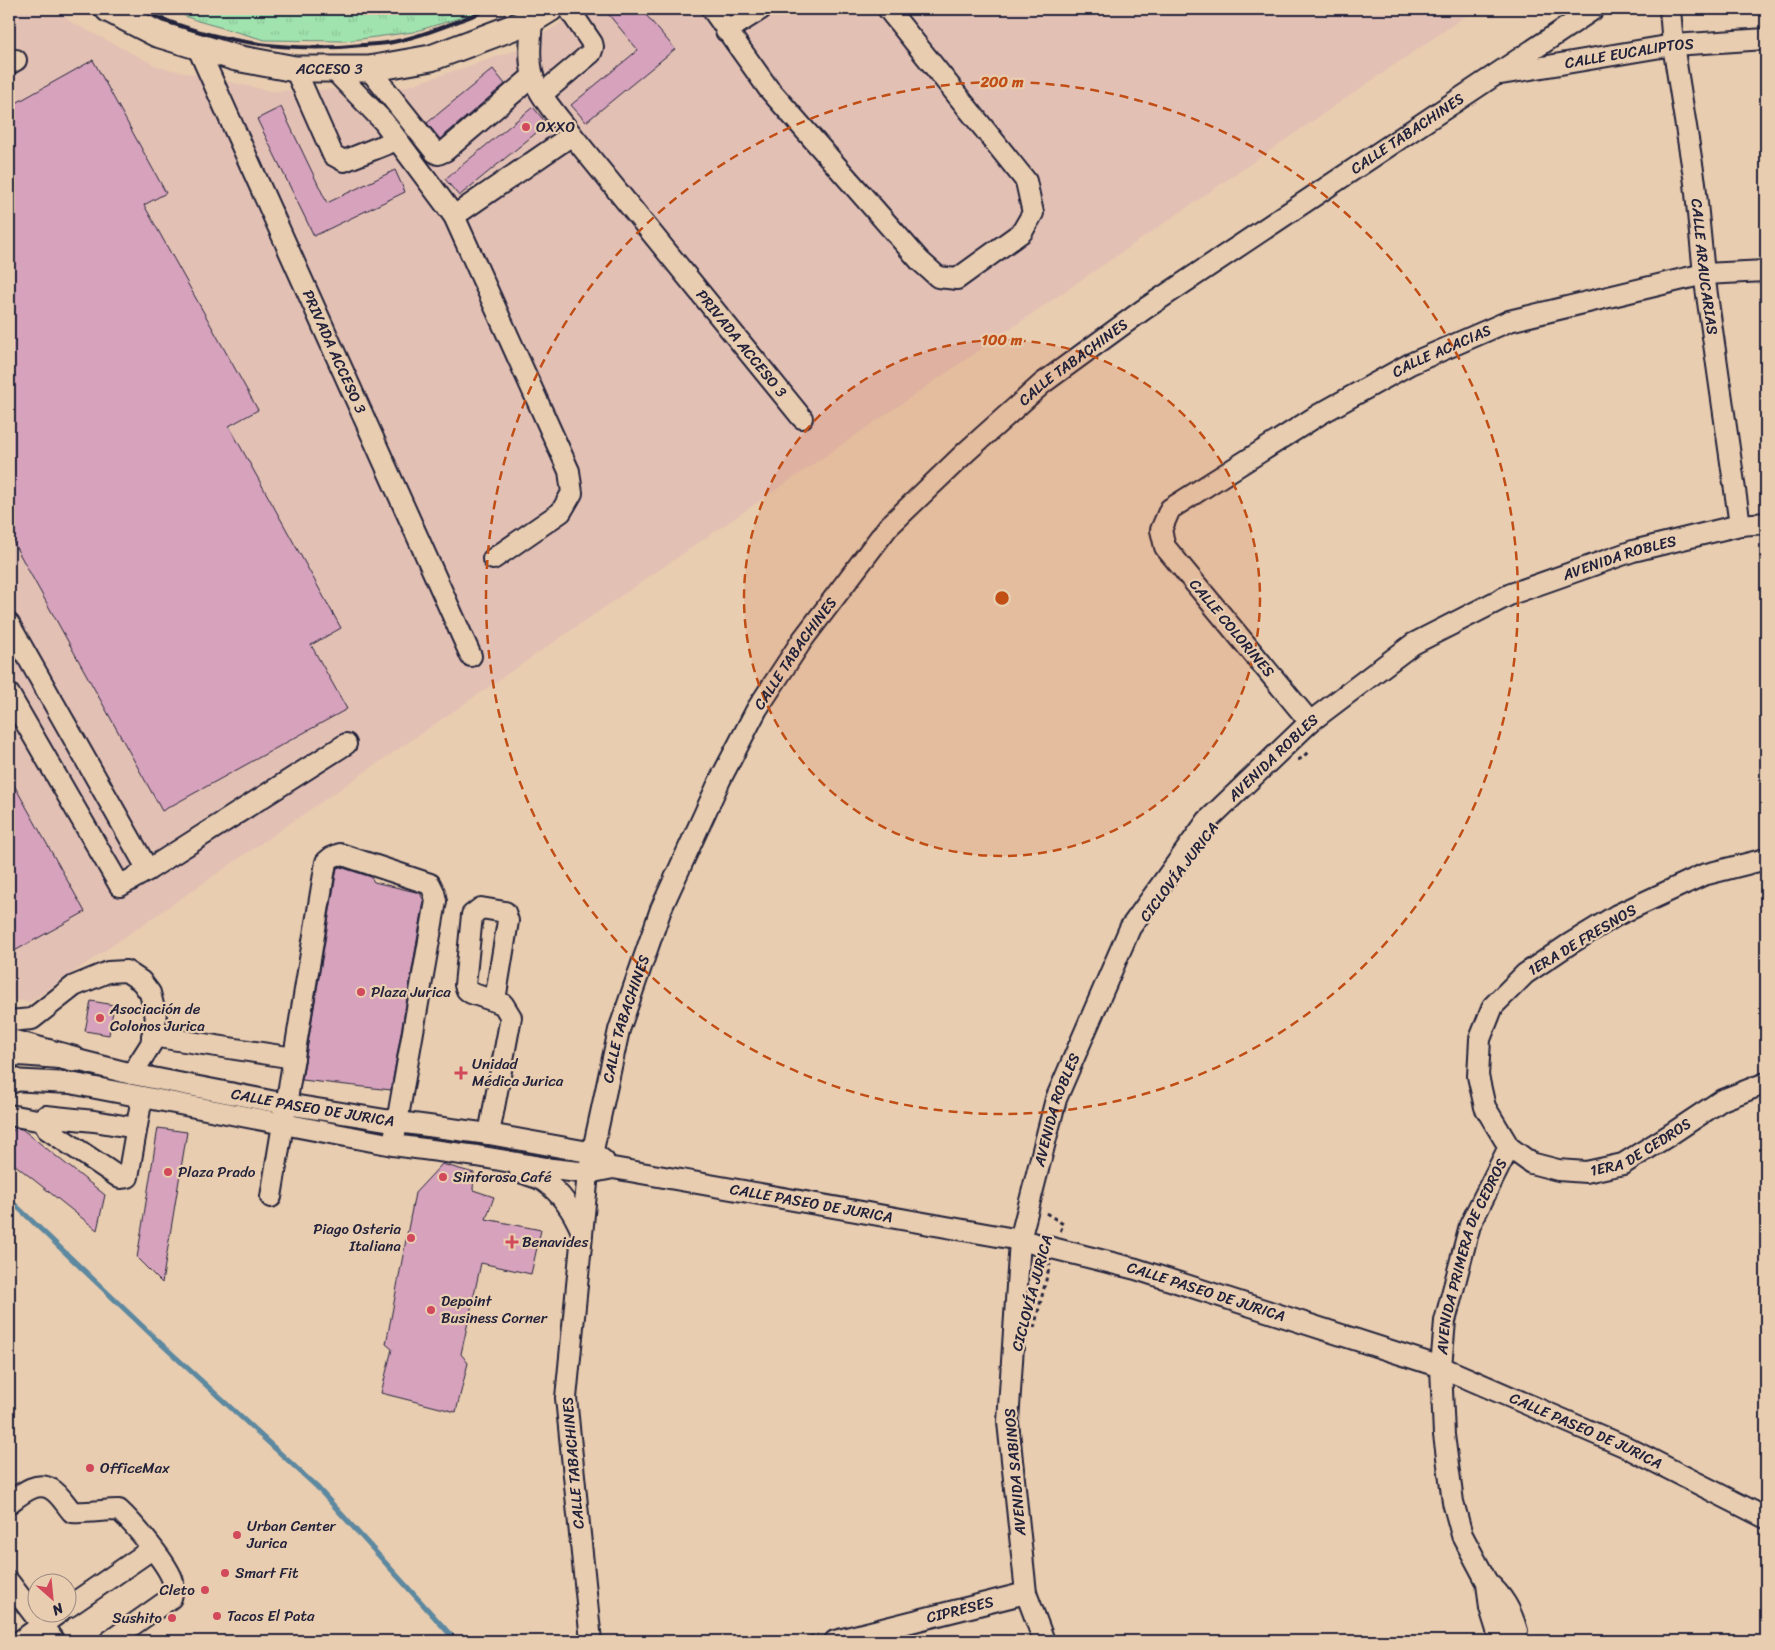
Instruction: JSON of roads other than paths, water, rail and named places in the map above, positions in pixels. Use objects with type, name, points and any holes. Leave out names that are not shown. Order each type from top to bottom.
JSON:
[{"type":"main road","name":"ACCESO 3","points":[[108,9],[156,34],[236,58],[295,69],[369,69],[431,58],[541,14]]},
{"type":"main road","points":[[9,1042],[73,1059]]},
{"type":"street","points":[[369,69],[438,154],[445,151],[537,85],[591,53],[592,43],[569,9]]},
{"type":"street","points":[[712,9],[768,88],[920,261],[938,276],[957,279],[1022,232],[1033,214],[1026,181],[888,9]]},
{"type":"street","points":[[726,31],[761,9]]},
{"type":"street","name":"CALLE TABACHINES","points":[[591,1641],[566,1398],[582,1232],[591,1163],[619,1030],[661,909],[720,780],[757,709],[803,639],[888,527],[966,452],[1044,382],[1143,310],[1594,9]]},
{"type":"street","name":"CALLE ARAUCARIAS","points":[[1670,9],[1673,46],[1696,183],[1704,274],[1740,525]]},
{"type":"street","points":[[537,85],[530,48],[541,14]]},
{"type":"street","name":"CALLE EUCALIPTOS","points":[[1492,76],[1673,46],[1766,39]]},
{"type":"street","name":"PRIVADA ACCESO 3","points":[[198,46],[471,656]]},
{"type":"street","points":[[295,69],[333,155],[339,160],[344,162],[397,140]]},
{"type":"street","points":[[333,69],[384,122],[454,216],[569,471],[572,493],[561,512],[493,559]]},
{"type":"street","name":"PRIVADA ACCESO 3","points":[[537,85],[572,135],[802,418]]},
{"type":"street","points":[[454,216],[572,135]]},
{"type":"street","name":"CALLE ACACIAS","points":[[1161,530],[1170,509],[1320,414],[1410,364],[1509,321],[1704,274],[1766,270]]},
{"type":"street","name":"AVENIDA ROBLES","points":[[1020,1240],[1056,1098],[1130,928],[1207,821],[1310,722],[1413,644],[1511,594],[1633,551],[1740,525],[1766,523]]},
{"type":"street","name":"CALLE COLORINES","points":[[1161,530],[1165,547],[1310,722]]},
{"type":"street","points":[[9,624],[148,870]]},
{"type":"street","points":[[9,694],[118,885],[122,886],[346,744]]},
{"type":"street","points":[[270,1197],[326,862],[340,854],[430,884],[436,901],[393,1145]]},
{"type":"street","name":"1ERA DE FRESNOS","points":[[1509,1147],[1485,1107],[1478,1076],[1480,1039],[1493,1006],[1525,974],[1568,944],[1617,915],[1703,875],[1766,859]]},
{"type":"street","points":[[9,1021],[32,1019],[74,986],[108,972],[126,971],[141,981],[150,993],[156,1017],[151,1044],[132,1074]]},
{"type":"street","points":[[489,1134],[511,1017],[504,1004],[495,1000]]},
{"type":"street","points":[[152,1036],[294,1058]]},
{"type":"street","name":"CALLE PASEO DE JURICA","points":[[591,1163],[552,1168],[393,1145],[70,1083],[10,1074],[18,1055],[73,1059],[132,1074],[172,1080],[286,1104],[489,1134],[613,1168],[1020,1240],[1136,1269],[1440,1367],[1624,1446],[1766,1518]]},
{"type":"street","name":"1ERA DE CEDROS","points":[[1509,1147],[1531,1163],[1558,1170],[1586,1172],[1623,1164],[1722,1100],[1766,1083]]},
{"type":"street","points":[[43,1121],[47,1129],[120,1178],[128,1177],[142,1097]]},
{"type":"street","points":[[9,1115],[43,1121]]},
{"type":"street","points":[[43,1121],[46,1116],[62,1117],[136,1128]]},
{"type":"street","name":"AVENIDA PRIMERA DE CEDROS","points":[[1508,1634],[1508,1606],[1499,1593],[1487,1582],[1462,1535],[1453,1502],[1444,1435],[1440,1367],[1445,1321],[1470,1225],[1509,1147]]},
{"type":"street","points":[[471,1155],[485,1163],[515,1170],[544,1181],[572,1212],[582,1232]]},
{"type":"street","name":"AVENIDA SABINOS","points":[[1020,1240],[1008,1422],[1026,1593],[1044,1641]]},
{"type":"street","points":[[9,1503],[34,1487],[41,1486],[51,1489],[72,1512],[90,1513],[104,1510],[119,1510],[135,1525],[170,1574],[173,1584],[171,1598],[110,1641]]},
{"type":"street","points":[[78,1601],[152,1549]]},
{"type":"street","points":[[9,1582],[48,1634]]},
{"type":"street","name":"CIPRESES","points":[[828,1638],[1026,1593]]},
{"type":"street","points":[[20,1641],[48,1634],[55,1622]]},
{"type":"waterway","points":[[9,1199],[157,1340],[317,1487],[456,1641]]},
{"type":"railway","points":[[140,9],[193,30],[221,37],[277,46],[306,47],[335,47],[393,42],[430,32],[490,9]]},
{"type":"place","name":"OXXO","points":[[526,127]]},
{"type":"place","name":"Plaza Jurica","points":[[361,992]]},
{"type":"place","name":"Asociación de Colonos Jurica","points":[[100,1018]]},
{"type":"place","name":"Unidad Médica Jurica","points":[[461,1073]]},
{"type":"place","name":"Plaza Prado","points":[[168,1172]]},
{"type":"place","name":"Sinforosa Café","points":[[443,1177]]},
{"type":"place","name":"Piago Osteria Italiana","points":[[411,1238]]},
{"type":"place","name":"Benavides","points":[[512,1242]]},
{"type":"place","name":"Depoint Business Corner","points":[[431,1310]]},
{"type":"place","name":"OfficeMax","points":[[90,1468]]},
{"type":"place","name":"Urban Center Jurica","points":[[237,1535]]},
{"type":"place","name":"Smart Fit","points":[[225,1573]]},
{"type":"place","name":"Cleto","points":[[205,1590]]},
{"type":"place","name":"Tacos El Pata","points":[[217,1616]]},
{"type":"place","name":"Sushito","points":[[172,1618]]}]
